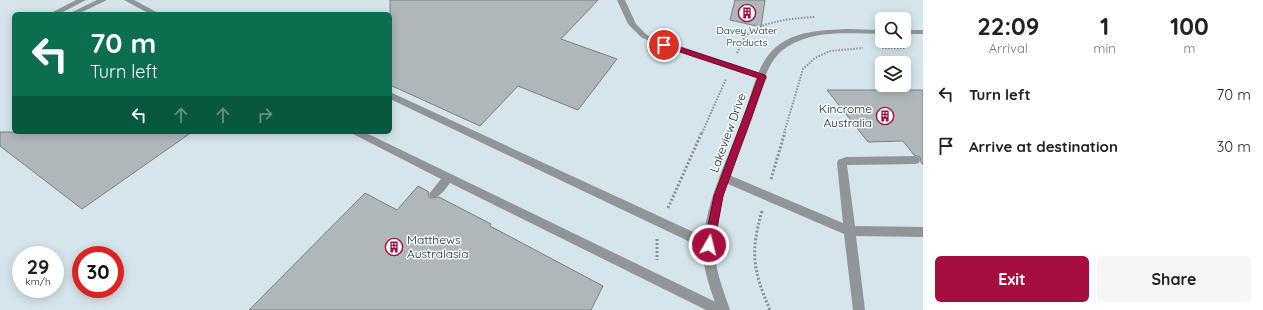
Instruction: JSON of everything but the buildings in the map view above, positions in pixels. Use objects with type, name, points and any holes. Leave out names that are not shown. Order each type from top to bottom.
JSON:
[{"type":"street","points":[[56,12],[82,0]]},
{"type":"street","points":[[76,12],[102,0]]},
{"type":"street","points":[[128,0],[152,12]]},
{"type":"street","points":[[621,0],[635,29],[640,35],[763,77]]},
{"type":"street","name":"Lakeview Drive","points":[[724,310],[709,259],[709,245],[713,217],[725,178],[771,58],[777,51],[787,44],[806,36],[838,32],[875,32]]},
{"type":"street","points":[[911,32],[923,32]]},
{"type":"street","points":[[392,96],[709,245]]},
{"type":"street","points":[[360,134],[719,310]]},
{"type":"street","points":[[859,310],[841,164],[843,161],[915,160]]},
{"type":"street","points":[[434,194],[449,178]]},
{"type":"street","points":[[725,178],[850,230],[923,232]]},
{"type":"path","points":[[770,310],[757,281],[752,252],[757,226],[803,69],[813,58],[828,52],[848,48],[870,48]]},
{"type":"shaded area","points":[[0,0],[923,0],[923,310],[0,310]]},
{"type":"place","name":"Davey Water Products","points":[[747,13]]},
{"type":"place","name":"Kincrome Australia","points":[[885,116]]},
{"type":"place","name":"Matthews Australasia","points":[[394,247]]},
{"type":"route","points":[[664,45],[763,77],[718,196],[709,245]]}]
